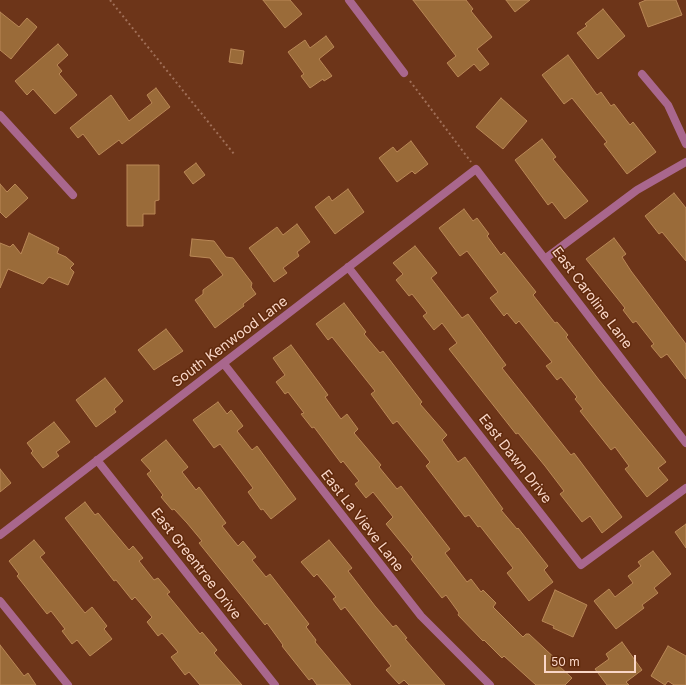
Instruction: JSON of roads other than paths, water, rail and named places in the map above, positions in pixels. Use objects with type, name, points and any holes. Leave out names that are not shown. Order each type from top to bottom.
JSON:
[{"type":"street","points":[[349,0],[404,73]]},
{"type":"street","points":[[642,74],[668,104],[686,144]]},
{"type":"street","points":[[0,115],[73,195]]},
{"type":"street","points":[[546,258],[637,190],[686,162]]},
{"type":"street","name":"East Caroline Lane","points":[[476,169],[546,258],[686,443]]},
{"type":"street","name":"South Kenwood Lane","points":[[0,535],[476,169]]},
{"type":"street","name":"East Dawn Drive","points":[[348,267],[581,565],[686,488]]},
{"type":"street","name":"East La Vieve Lane","points":[[224,364],[421,616],[490,685]]},
{"type":"street","name":"East Greentree Drive","points":[[97,460],[275,685]]},
{"type":"street","points":[[0,601],[68,685]]}]
